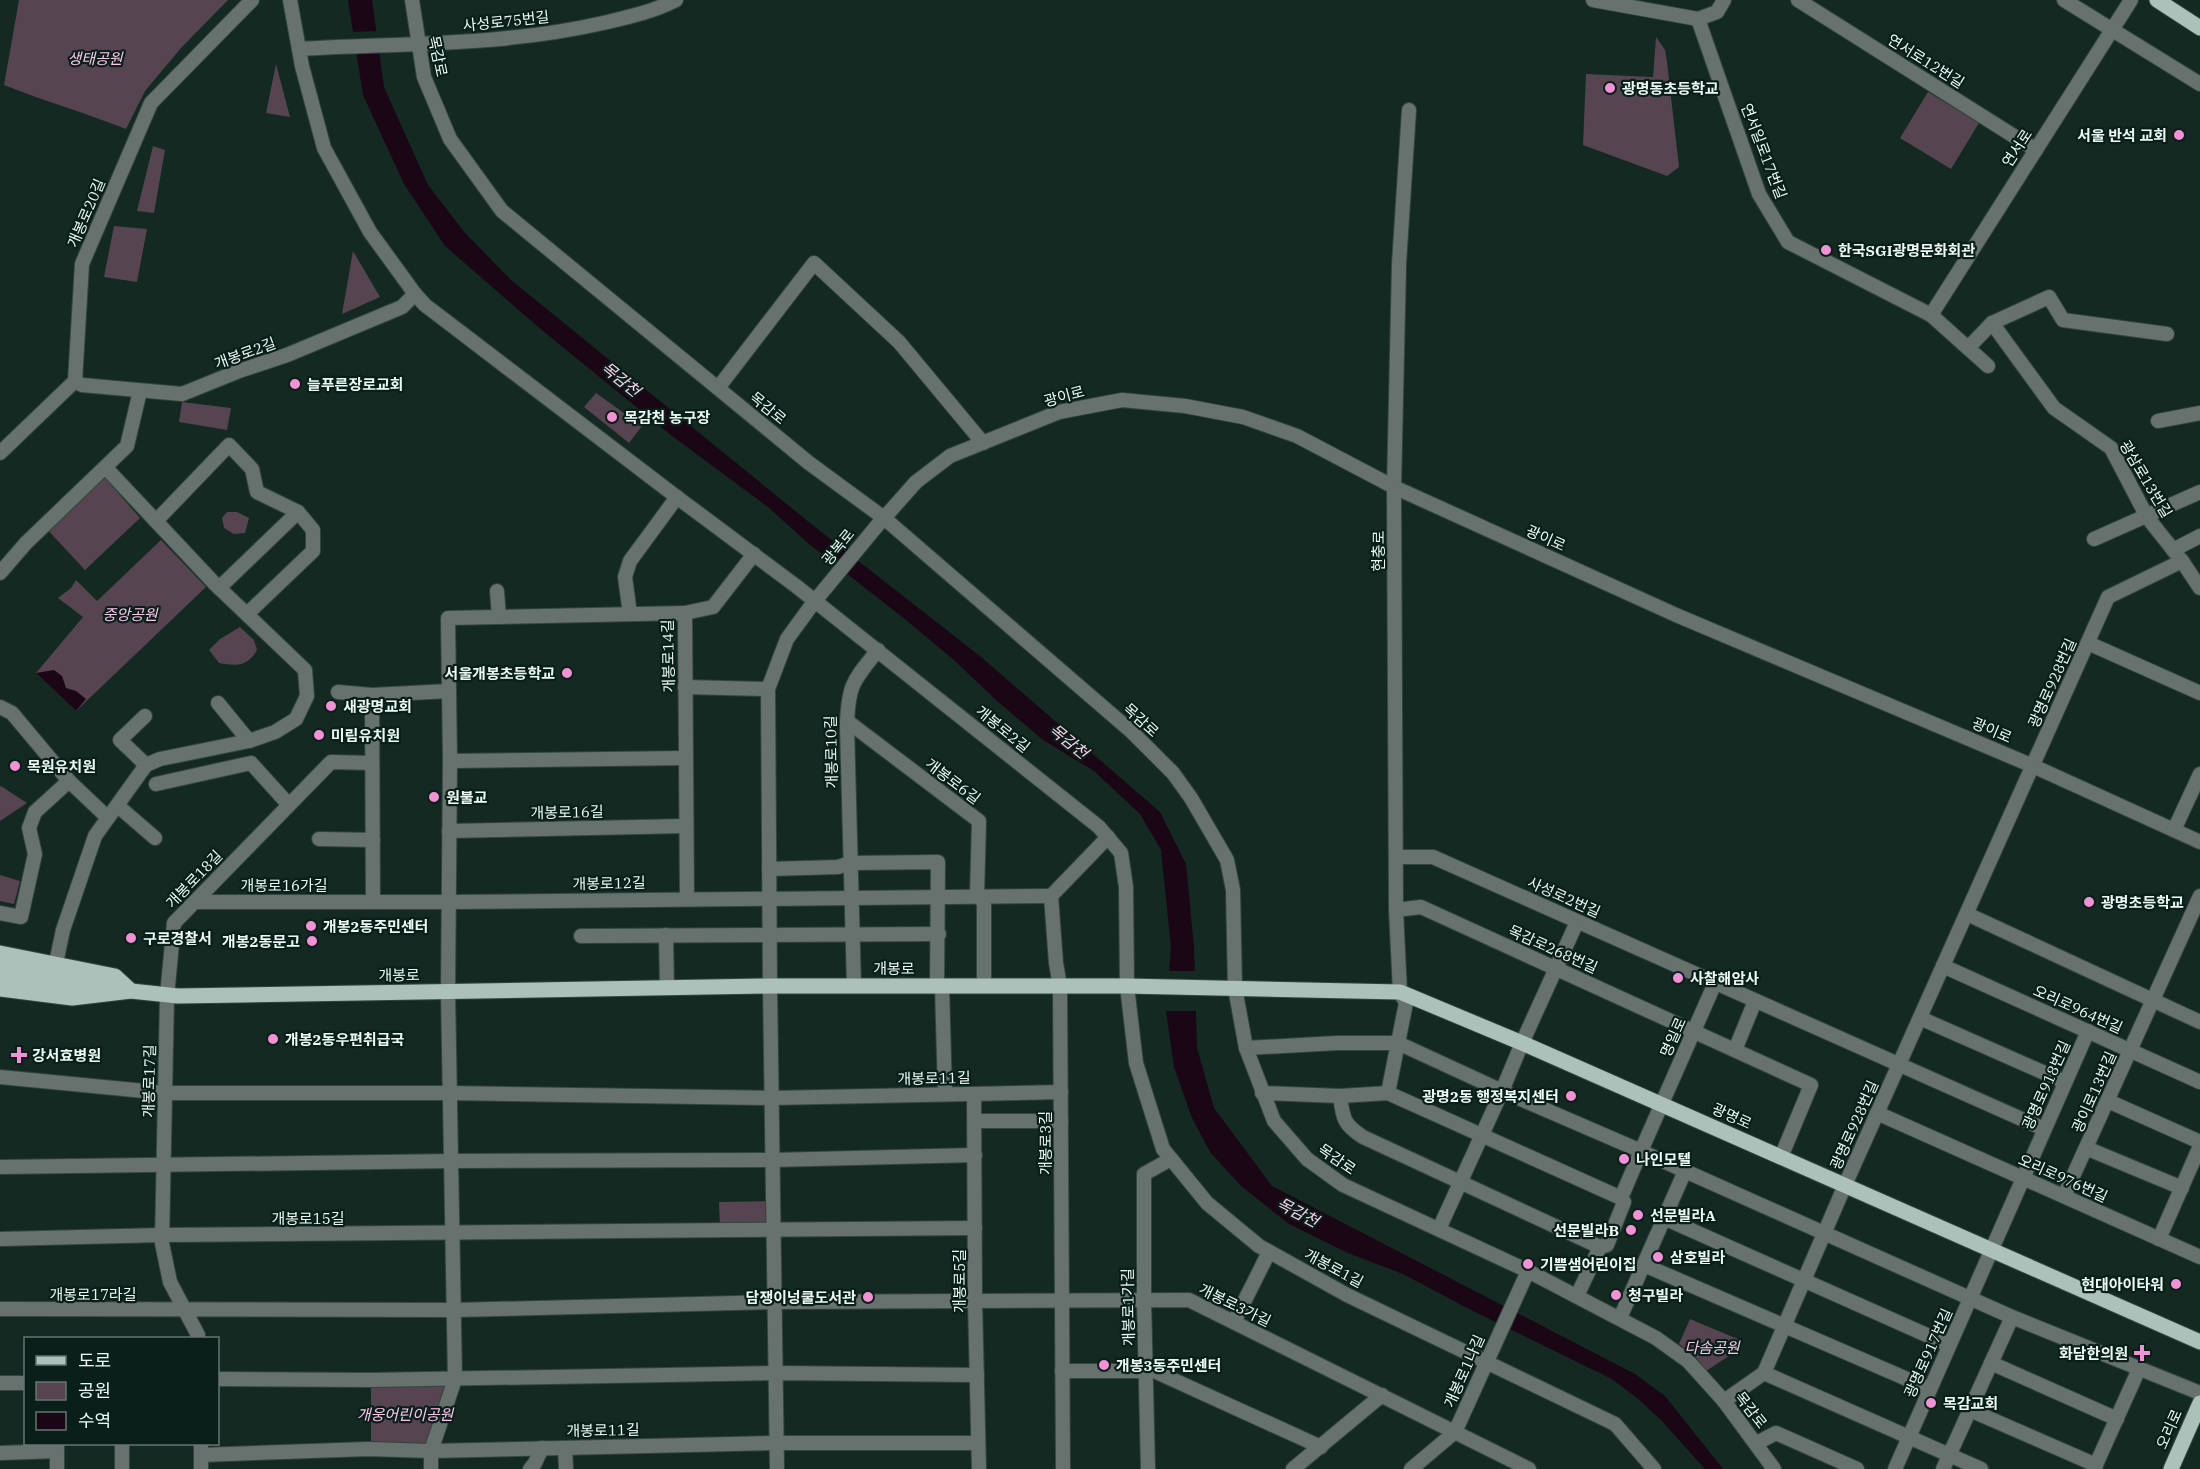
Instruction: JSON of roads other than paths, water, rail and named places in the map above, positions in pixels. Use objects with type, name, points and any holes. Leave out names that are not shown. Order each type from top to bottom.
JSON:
[{"type":"main road","points":[[2157,0],[2200,28]]},
{"type":"main road","points":[[0,953],[55,968]]},
{"type":"main road","points":[[0,965],[55,968],[115,976],[131,991]]},
{"type":"main road","name":"개봉로","points":[[0,977],[72,988],[131,991],[167,996],[770,986],[1231,988]]},
{"type":"main road","name":"광명로","points":[[1231,988],[1400,992],[1522,1042],[2200,1342]]},
{"type":"main road","points":[[0,990],[72,998],[131,991]]},
{"type":"main road","name":"오리로","points":[[2171,1469],[2200,1403]]},
{"type":"street","name":"개봉로20길","points":[[75,381],[82,264],[151,103],[252,0]]},
{"type":"street","name":"개봉로2길","points":[[290,0],[302,66],[324,148],[370,232],[415,294],[426,305],[677,497],[817,600],[1100,827],[1121,853],[1126,887],[1130,986]]},
{"type":"street","name":"목감로","points":[[412,0],[413,43],[424,77],[450,139],[502,211],[1132,732],[1173,773],[1191,798],[1227,860],[1233,890],[1231,988],[1246,1048],[1274,1121],[1306,1159],[1343,1185],[1439,1229],[1526,1276],[1577,1296],[1656,1338],[1688,1361],[1724,1401],[1774,1469]]},
{"type":"street","name":"사성로75번길","points":[[299,49],[477,42],[544,35],[656,10],[676,0]]},
{"type":"street","points":[[1593,0],[1698,19],[1717,12],[1724,0]]},
{"type":"street","name":"연서로12번길","points":[[1798,0],[2036,150]]},
{"type":"street","points":[[2064,0],[2200,84]]},
{"type":"street","name":"연서로","points":[[1931,315],[2132,0]]},
{"type":"street","name":"연서일로17번길","points":[[1698,19],[1759,194],[1788,242],[1931,315],[1988,366]]},
{"type":"street","name":"현충로","points":[[1388,1093],[1406,1003],[1400,992],[1396,910],[1394,487],[1399,264],[1410,110]]},
{"type":"street","points":[[718,388],[814,263],[899,342],[983,443]]},
{"type":"street","name":"개봉로2길","points":[[75,381],[82,385],[182,394],[240,370],[287,355],[402,307],[415,294]]},
{"type":"street","points":[[1968,348],[1992,323],[2049,297],[2063,320],[2167,334]]},
{"type":"street","name":"광삼로13번길","points":[[1992,323],[2054,408],[2111,448],[2147,517],[2200,588]]},
{"type":"street","points":[[0,453],[75,381]]},
{"type":"street","points":[[0,573],[26,543],[127,446],[140,391]]},
{"type":"street","name":"광이로","points":[[880,522],[916,482],[950,456],[1059,412],[1122,400],[1185,406],[1243,417],[1297,436],[1394,487],[1676,615],[2033,766],[2200,842]]},
{"type":"street","points":[[2158,421],[2200,413]]},
{"type":"street","points":[[156,521],[229,445],[252,469],[257,492],[298,512],[313,530],[313,551],[247,614]]},
{"type":"street","points":[[55,968],[71,903],[95,836],[146,765],[160,759],[249,741],[275,732],[296,719],[308,696],[305,670],[219,588],[106,468]]},
{"type":"street","points":[[2094,539],[2200,492]]},
{"type":"street","points":[[630,614],[625,577],[630,561],[677,497]]},
{"type":"street","points":[[219,588],[298,512]]},
{"type":"street","name":"광복로","points":[[817,600],[880,522]]},
{"type":"street","points":[[2173,550],[2200,536]]},
{"type":"street","points":[[685,613],[713,607],[754,554]]},
{"type":"street","name":"광명로928번길","points":[[1764,1373],[1845,1185],[2108,597],[2182,561]]},
{"type":"street","points":[[497,591],[499,617]]},
{"type":"street","points":[[777,1469],[768,689],[787,639],[817,600]]},
{"type":"street","name":"개봉로14길","points":[[449,691],[448,618],[685,613],[687,899]]},
{"type":"street","points":[[2088,643],[2200,693]]},
{"type":"street","name":"개봉로10길","points":[[854,986],[850,897],[848,696],[855,679],[878,650]]},
{"type":"street","points":[[685,687],[768,689]]},
{"type":"street","points":[[338,692],[372,695],[449,691],[448,992],[455,1379],[431,1451],[431,1469]]},
{"type":"street","points":[[372,695],[373,902]]},
{"type":"street","points":[[219,703],[249,741]]},
{"type":"street","points":[[0,706],[12,713],[69,781],[108,817]]},
{"type":"street","points":[[145,716],[120,740],[146,765]]},
{"type":"street","name":"개봉로6길","points":[[847,721],[979,821],[977,896],[984,902],[984,986]]},
{"type":"street","points":[[450,761],[686,758]]},
{"type":"street","name":"개봉로18길","points":[[167,996],[174,923],[331,762],[372,764]]},
{"type":"street","points":[[156,784],[251,763],[289,805]]},
{"type":"street","points":[[2174,830],[2200,774]]},
{"type":"street","points":[[0,913],[21,917],[35,855],[29,828],[35,812],[69,781]]},
{"type":"street","points":[[118,806],[155,838]]},
{"type":"street","name":"개봉로16길","points":[[449,831],[686,826]]},
{"type":"street","points":[[770,898],[1051,896],[1108,837]]},
{"type":"street","points":[[319,839],[373,840]]},
{"type":"street","name":"사성로2번길","points":[[1396,857],[1434,857],[2044,1129]]},
{"type":"street","points":[[769,868],[838,867],[850,863],[938,862],[945,1094]]},
{"type":"street","points":[[1051,896],[1060,986]]},
{"type":"street","name":"광이로13번길","points":[[2064,1196],[2200,896]]},
{"type":"street","name":"개봉로12길","points":[[449,902],[770,898]]},
{"type":"street","name":"개봉로16가길","points":[[195,902],[449,902]]},
{"type":"street","name":"목감로268번길","points":[[1396,910],[1421,907],[1694,1031]]},
{"type":"street","points":[[1967,914],[2200,1022]]},
{"type":"street","points":[[1439,1229],[1577,922]]},
{"type":"street","points":[[581,936],[939,934]]},
{"type":"street","points":[[666,935],[667,988]]},
{"type":"street","name":"오리로964번길","points":[[1943,966],[2200,1082]]},
{"type":"street","name":"명일로","points":[[1600,1247],[1606,1245],[1624,1202],[1621,1198],[1714,983]]},
{"type":"street","name":"개봉로3길","points":[[1060,986],[1063,1469]]},
{"type":"street","name":"개봉로1길","points":[[1130,986],[1136,1063],[1163,1149],[1207,1203],[1259,1246],[1347,1295],[1487,1358],[1615,1424],[1654,1469]]},
{"type":"street","name":"개봉로17길","points":[[167,996],[162,1235],[170,1282],[198,1337]]},
{"type":"street","points":[[1735,1050],[1755,1001]]},
{"type":"street","points":[[1920,1018],[2059,1080]]},
{"type":"street","points":[[1694,1031],[1811,1085],[1781,1157]]},
{"type":"street","name":"광명로918번길","points":[[1991,1250],[2044,1129],[2059,1080],[2088,1031]]},
{"type":"street","points":[[1246,1048],[1337,1043],[1398,1043],[2012,1317],[2200,1393]]},
{"type":"street","points":[[0,1077],[165,1093],[450,1093]]},
{"type":"street","name":"개봉로11길","points":[[450,1093],[772,1098],[1061,1092]]},
{"type":"street","points":[[1262,1093],[1340,1096],[1388,1093],[1621,1198]]},
{"type":"street","name":"개봉로5길","points":[[975,1094],[975,1301],[979,1469]]},
{"type":"street","points":[[1340,1096],[1343,1119],[1348,1127],[1363,1137],[1600,1247],[1577,1296]]},
{"type":"street","points":[[2108,1101],[2200,1144],[2159,1239]]},
{"type":"street","name":"오리로976번길","points":[[1877,1113],[2200,1257]]},
{"type":"street","points":[[975,1120],[1061,1120]]},
{"type":"street","points":[[2086,1148],[2182,1188]]},
{"type":"street","points":[[0,1167],[452,1161],[772,1160],[975,1155]]},
{"type":"street","name":"개봉로1가길","points":[[1148,1469],[1147,1371],[1143,1300],[1144,1174],[1171,1159]]},
{"type":"street","points":[[1620,1318],[1684,1171]]},
{"type":"street","points":[[1664,1218],[1949,1345]]},
{"type":"street","points":[[453,1233],[975,1228]]},
{"type":"street","name":"개봉로15길","points":[[162,1235],[453,1233]]},
{"type":"street","points":[[0,1239],[162,1235]]},
{"type":"street","name":"광명로917번길","points":[[1895,1469],[1991,1250]]},
{"type":"street","points":[[1233,1322],[1269,1252]]},
{"type":"street","points":[[1644,1265],[1930,1389]]},
{"type":"street","name":"개봉로1나길","points":[[1411,1469],[1455,1432],[1526,1276]]},
{"type":"street","points":[[185,1311],[455,1310],[775,1302],[1062,1300]]},
{"type":"street","name":"개봉로3가길","points":[[1062,1300],[1189,1300],[1529,1469]]},
{"type":"street","name":"개봉로17라길","points":[[0,1309],[185,1311]]},
{"type":"street","points":[[1943,1469],[2012,1317]]},
{"type":"street","points":[[1991,1363],[2117,1419]]},
{"type":"street","points":[[1970,1410],[2095,1467],[2139,1369]]},
{"type":"street","points":[[1062,1371],[1154,1371],[1321,1447]]},
{"type":"street","points":[[219,1379],[455,1379],[776,1373],[977,1376]]},
{"type":"street","points":[[1724,1401],[1764,1373],[1981,1469]]},
{"type":"street","points":[[0,1383],[24,1383]]},
{"type":"street","points":[[1293,1469],[1382,1395]]},
{"type":"street","points":[[1757,1443],[1776,1433],[1857,1469]]},
{"type":"street","name":"개봉로11길","points":[[431,1451],[777,1443],[978,1443]]},
{"type":"street","points":[[122,1445],[122,1469]]},
{"type":"street","points":[[0,1453],[57,1447],[57,1469]]},
{"type":"street","points":[[530,1469],[542,1448]]},
{"type":"street","points":[[566,1448],[566,1469]]},
{"type":"street","points":[[201,1456],[368,1449],[431,1451]]},
{"type":"water","name":"목감천","points":[[348,0],[372,0],[384,87],[428,185],[465,233],[511,280],[815,527],[981,657],[1160,812],[1186,864],[1194,947],[1197,1048],[1214,1108],[1272,1186],[1635,1374],[1665,1396],[1723,1469],[1705,1469],[1661,1420],[1612,1379],[1403,1274],[1348,1253],[1289,1224],[1241,1186],[1210,1152],[1192,1118],[1174,1067],[1166,1011],[1171,947],[1161,850],[1140,814],[1094,771],[1043,740],[906,620],[809,544],[768,507],[672,436],[543,331],[445,246],[404,184],[363,95]]},
{"type":"water","points":[[54,670],[62,676],[66,688],[76,691],[86,699],[76,711],[36,673]]},
{"type":"place","name":"광명동초등학교","points":[[1610,88]]},
{"type":"place","name":"서울 반석 교회","points":[[2179,135]]},
{"type":"place","name":"한국SGI광명문화회관","points":[[1826,250]]},
{"type":"place","name":"늘푸른장로교회","points":[[295,384]]},
{"type":"place","name":"목감천 농구장","points":[[612,417]]},
{"type":"place","name":"서울개봉초등학교","points":[[567,673]]},
{"type":"place","name":"새광명교회","points":[[331,706]]},
{"type":"place","name":"미림유치원","points":[[319,735]]},
{"type":"place","name":"목원유치원","points":[[15,766]]},
{"type":"place","name":"원불교","points":[[434,797]]},
{"type":"place","name":"광명초등학교","points":[[2089,902]]},
{"type":"place","name":"개봉2동주민센터","points":[[311,926]]},
{"type":"place","name":"구로경찰서","points":[[131,938]]},
{"type":"place","name":"개봉2동문고","points":[[312,941]]},
{"type":"place","name":"사찰해암사","points":[[1678,978]]},
{"type":"place","name":"개봉2동우편취급국","points":[[273,1039]]},
{"type":"place","name":"강서효병원","points":[[19,1055]]},
{"type":"place","name":"광명2동 행정복지센터","points":[[1571,1096]]},
{"type":"place","name":"나인모텔","points":[[1624,1159]]},
{"type":"place","name":"선문빌라A","points":[[1638,1215]]},
{"type":"place","name":"선문빌라B","points":[[1631,1230]]},
{"type":"place","name":"삼호빌라","points":[[1658,1257]]},
{"type":"place","name":"기쁨샘어린이집","points":[[1528,1264]]},
{"type":"place","name":"현대아이타워","points":[[2176,1284]]},
{"type":"place","name":"청구빌라","points":[[1616,1295]]},
{"type":"place","name":"담쟁이넝쿨도서관","points":[[868,1297]]},
{"type":"place","name":"화담한의원","points":[[2142,1353]]},
{"type":"place","name":"개봉3동주민센터","points":[[1104,1365]]},
{"type":"place","name":"목감교회","points":[[1931,1403]]},
{"type":"park label","name":"생태공원","points":[[95,58]]},
{"type":"park label","name":"중앙공원","points":[[130,614]]},
{"type":"park label","name":"다솜공원","points":[[1712,1347]]},
{"type":"park label","name":"개웅어린이공원","points":[[405,1414]]}]
